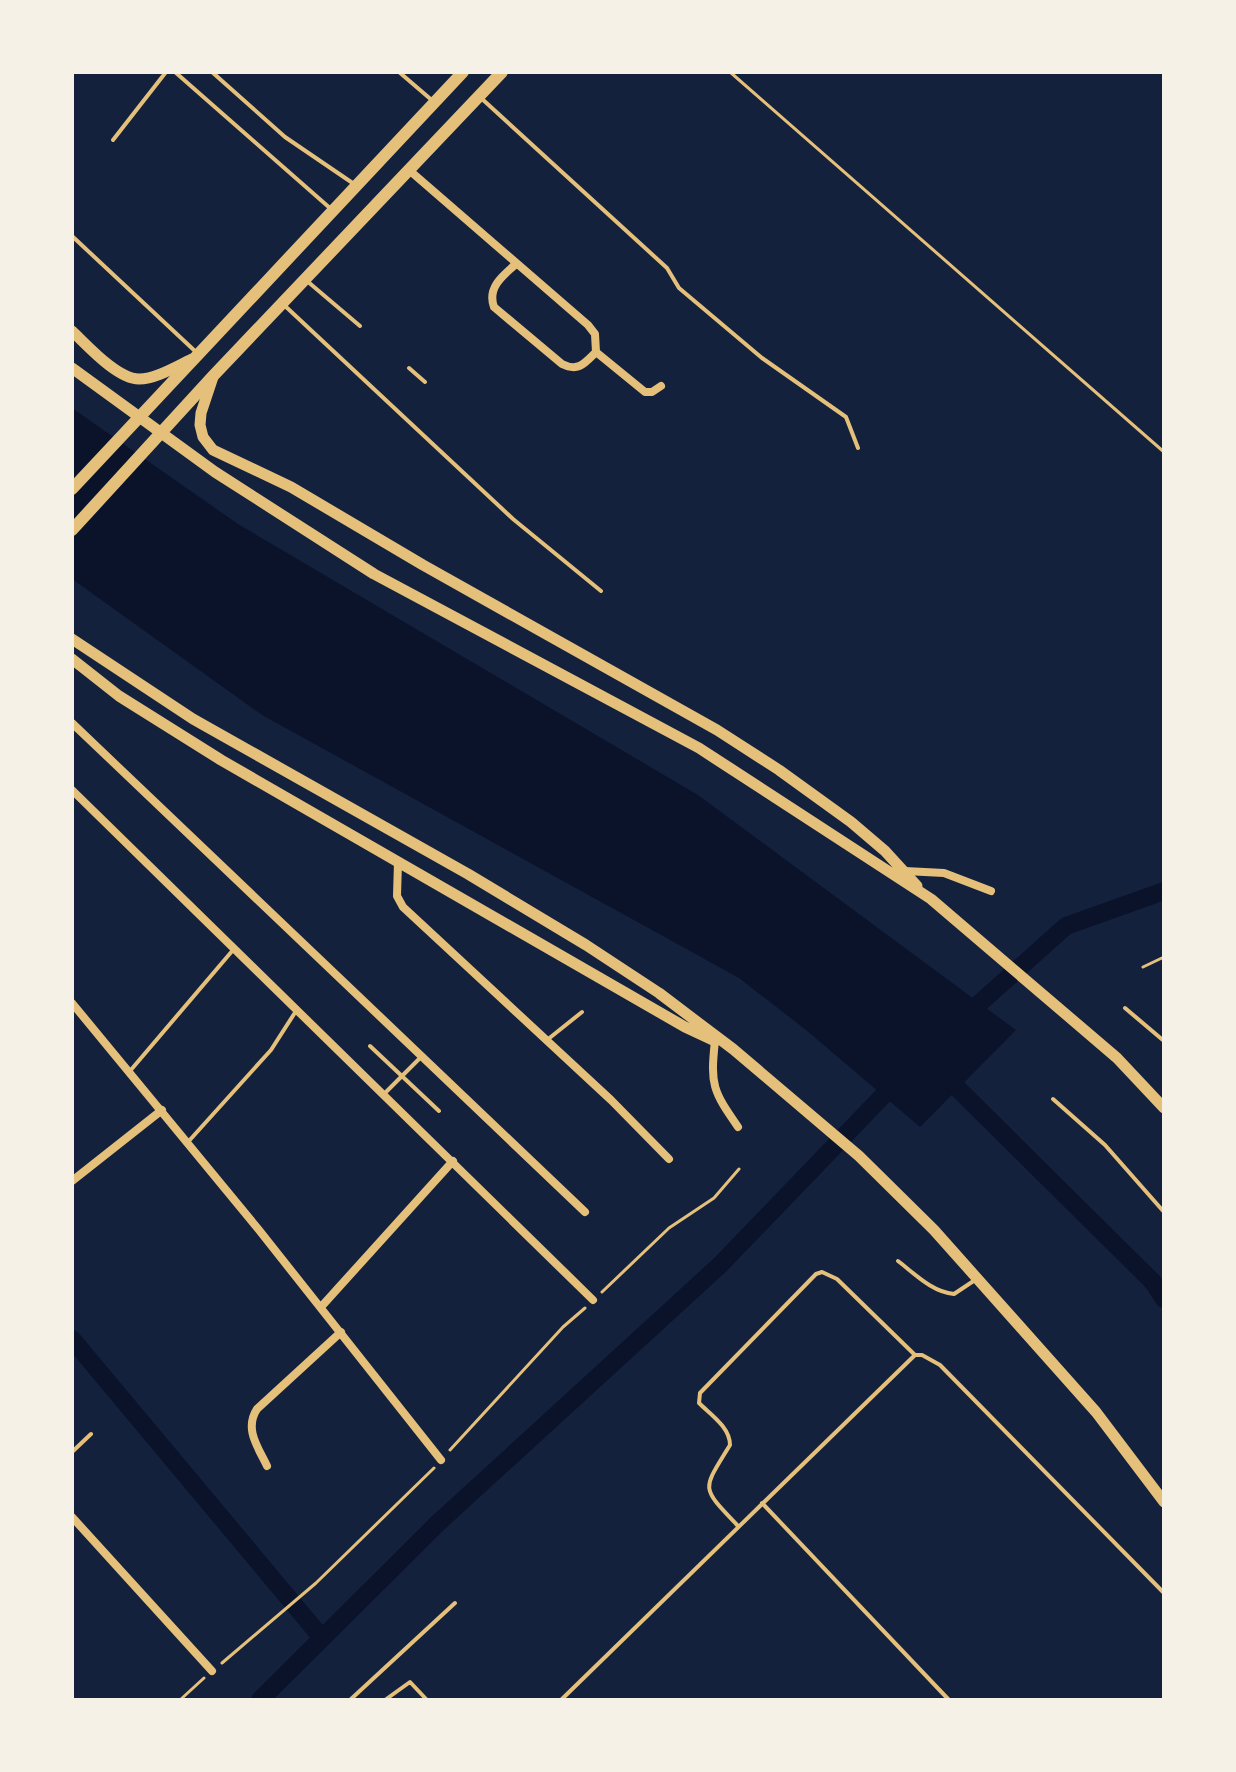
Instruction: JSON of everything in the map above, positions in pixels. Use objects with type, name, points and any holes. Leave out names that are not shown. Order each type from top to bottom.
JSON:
[{"type":"main road","points":[[72,489],[463,72]]},
{"type":"main road","points":[[72,530],[213,376],[502,72]]},
{"type":"main road","points":[[72,331],[112,367],[138,379],[195,356]]},
{"type":"main road","points":[[72,368],[215,472],[374,574],[699,748],[927,896],[1117,1058],[1164,1108]]},
{"type":"main road","points":[[213,376],[200,425],[203,437],[213,450],[291,487],[717,730],[851,822],[905,871],[927,896]]},
{"type":"main road","points":[[72,639],[193,719],[468,874],[586,945],[659,993],[733,1049],[859,1156],[934,1230],[1096,1412],[1164,1502]]},
{"type":"main road","points":[[72,659],[119,696],[221,760],[685,1027],[733,1049]]},
{"type":"street","points":[[409,170],[588,325],[595,334],[596,352],[583,366],[571,368],[562,364],[494,307],[491,297],[493,289],[516,264]]},
{"type":"street","points":[[596,352],[645,392],[652,392],[661,386]]},
{"type":"street","points":[[72,723],[585,1212]]},
{"type":"street","points":[[72,790],[593,1300]]},
{"type":"street","points":[[398,862],[397,896],[403,907],[547,1040],[669,1159]]},
{"type":"street","points":[[905,871],[944,873],[991,891]]},
{"type":"street","points":[[72,1003],[188,1142],[441,1460]]},
{"type":"street","points":[[715,1041],[711,1073],[713,1087],[738,1127]]},
{"type":"street","points":[[72,1181],[162,1110]]},
{"type":"street","points":[[321,1307],[453,1161]]},
{"type":"street","points":[[267,1466],[251,1433],[252,1418],[257,1409],[341,1332]]},
{"type":"street","points":[[72,1517],[212,1671]]},
{"type":"lane","points":[[113,140],[166,72]]},
{"type":"lane","points":[[175,72],[333,210]]},
{"type":"lane","points":[[212,72],[285,137],[356,186]]},
{"type":"lane","points":[[399,72],[435,102]]},
{"type":"lane","points":[[479,97],[667,268],[679,288],[762,358],[846,417],[858,448]]},
{"type":"lane","points":[[72,236],[195,356]]},
{"type":"lane","points":[[306,279],[360,326]]},
{"type":"lane","points":[[282,304],[513,519],[601,591]]},
{"type":"lane","points":[[409,368],[425,382]]},
{"type":"lane","points":[[130,1071],[234,948]]},
{"type":"lane","points":[[1125,1008],[1164,1041]]},
{"type":"lane","points":[[188,1142],[271,1050],[297,1009]]},
{"type":"lane","points":[[547,1040],[582,1012]]},
{"type":"lane","points":[[370,1046],[439,1111]]},
{"type":"lane","points":[[384,1094],[421,1057]]},
{"type":"lane","points":[[1053,1099],[1105,1145],[1164,1212]]},
{"type":"lane","points":[[898,1261],[944,1293],[954,1294],[977,1279]]},
{"type":"lane","points":[[738,1526],[707,1490],[708,1481],[730,1445],[730,1438],[698,1398],[816,1274],[827,1273],[837,1279],[915,1355]]},
{"type":"lane","points":[[561,1700],[915,1355],[922,1355],[940,1365],[1164,1593]]},
{"type":"lane","points":[[72,1452],[91,1434]]},
{"type":"lane","points":[[762,1503],[949,1700]]},
{"type":"lane","points":[[350,1700],[455,1603]]},
{"type":"lane","points":[[385,1700],[410,1682],[427,1700]]},
{"type":"path","points":[[730,72],[1164,452]]},
{"type":"path","points":[[1143,967],[1164,957]]},
{"type":"path","points":[[180,1700],[316,1583],[441,1460],[563,1327],[669,1228],[714,1198],[739,1169]]},
{"type":"water","points":[[72,408],[238,524],[698,795],[1016,1030],[920,1127],[806,1030],[739,978],[262,715],[72,579]]},
{"type":"waterway","points":[[962,1019],[1066,926],[1164,891]]},
{"type":"waterway","points":[[942,1073],[1153,1282],[1164,1299]]},
{"type":"waterway","points":[[260,1700],[438,1523],[721,1264],[900,1078]]},
{"type":"waterway","points":[[72,1339],[322,1638]]}]
